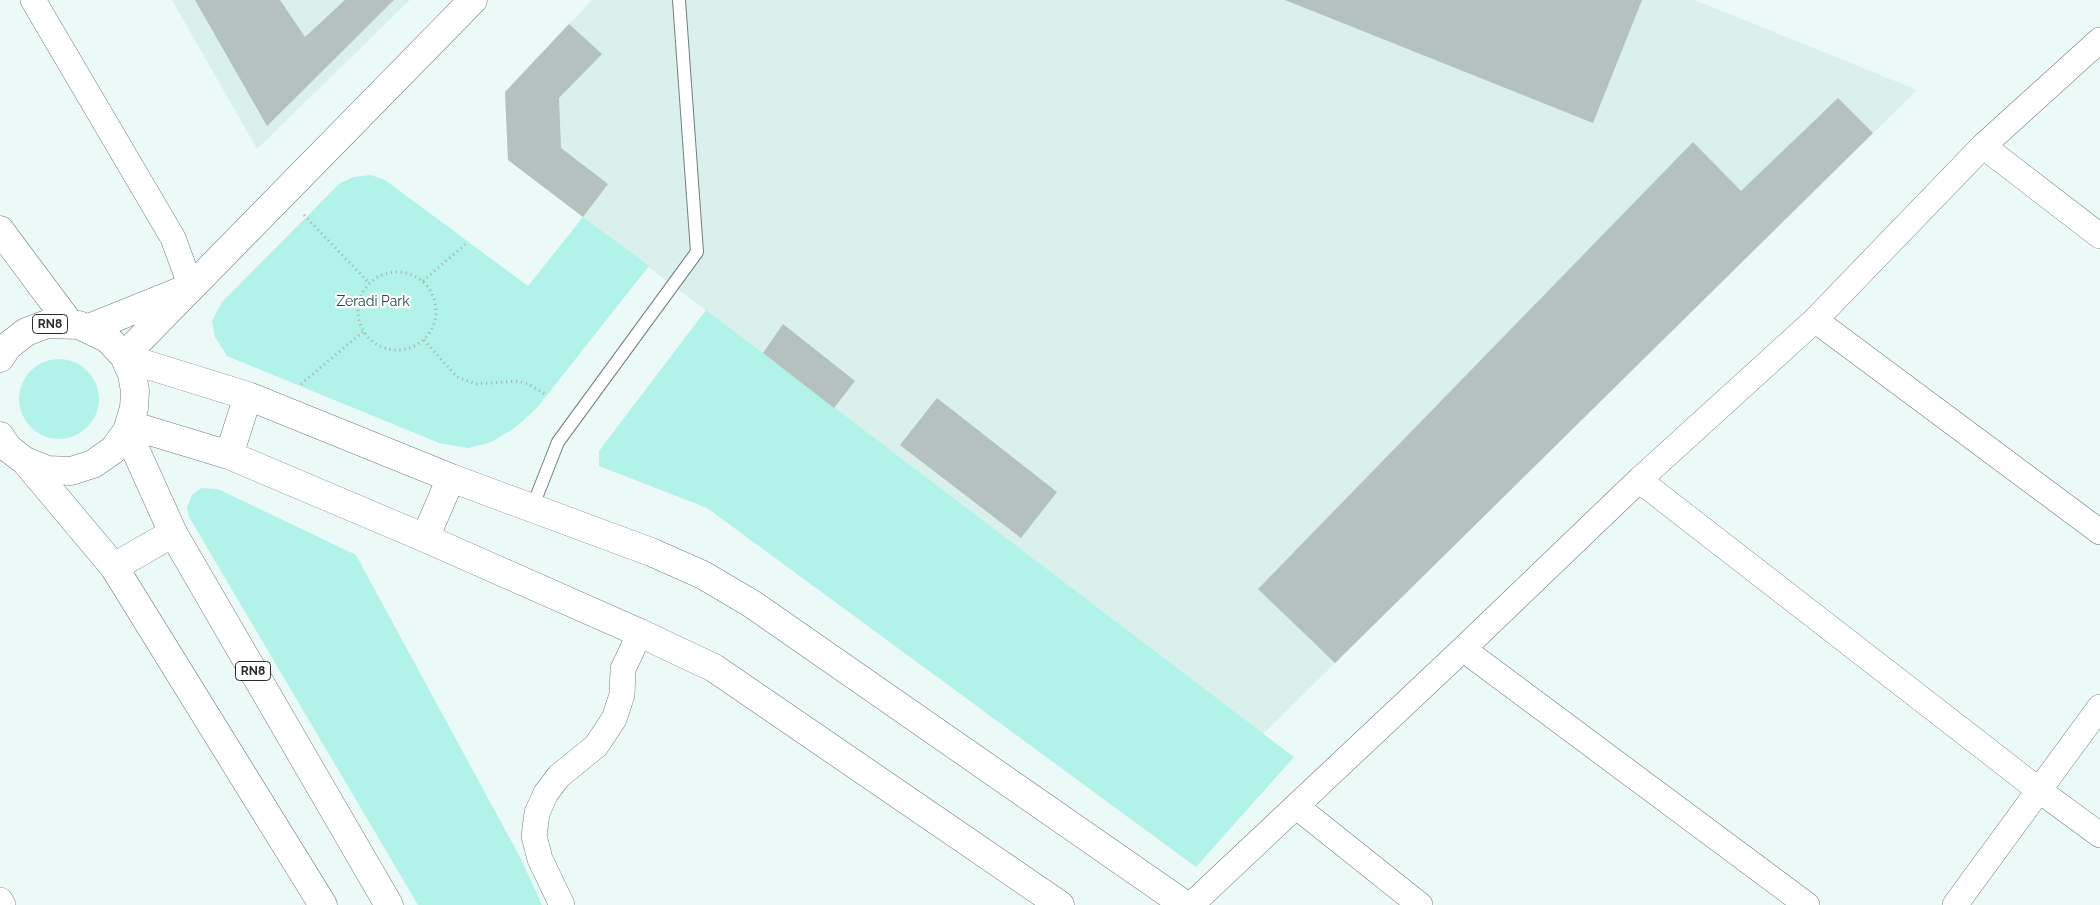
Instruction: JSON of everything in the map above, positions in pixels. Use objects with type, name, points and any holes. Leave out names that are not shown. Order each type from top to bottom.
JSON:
[{"type":"main road","points":[[473,0],[124,357],[248,396],[451,478],[651,552],[703,575],[752,604],[1185,905]]},
{"type":"main road","name":"RN8","points":[[2,235],[79,326]]},
{"type":"main road","points":[[79,326],[191,287]]},
{"type":"main road","name":"RN8","points":[[0,358],[8,346],[26,332],[47,324],[79,326],[108,339],[124,357],[132,374],[135,391],[134,408],[128,428],[113,450],[93,464],[71,471],[47,470],[26,461],[8,448],[0,436]]},
{"type":"main road","points":[[229,455],[248,396]]},
{"type":"main road","points":[[128,428],[229,455],[425,538],[640,633],[714,668],[1060,905]]},
{"type":"main road","name":"RN8","points":[[128,428],[173,533],[389,905]]},
{"type":"main road","name":"RN8","points":[[26,461],[114,567],[323,905]]},
{"type":"main road","points":[[425,538],[451,478]]},
{"type":"main road","points":[[114,567],[173,533]]},
{"type":"street","points":[[33,0],[173,238],[191,287]]},
{"type":"street","points":[[1191,905],[1464,650],[1639,480],[1815,320],[1982,146],[2100,40]]},
{"type":"street","points":[[1982,146],[2100,236]]},
{"type":"street","points":[[1815,320],[2100,532]]},
{"type":"street","points":[[1639,480],[2040,791],[2100,835]]},
{"type":"street","points":[[562,905],[540,859],[534,836],[537,813],[546,793],[559,776],[596,746],[614,719],[622,695],[624,670],[640,633]]},
{"type":"street","points":[[1464,650],[1807,905]]},
{"type":"street","points":[[1954,905],[2040,791],[2100,707]]},
{"type":"street","points":[[1296,807],[1420,905]]},
{"type":"street","points":[[0,900],[3,905]]},
{"type":"lane","points":[[532,508],[558,442],[697,252],[679,0]]},
{"type":"path","points":[[283,194],[370,283]]},
{"type":"path","points":[[424,281],[468,242]]},
{"type":"path","points":[[399,271],[412,274],[424,281],[432,291],[436,311],[432,330],[424,340],[414,347],[388,350],[377,345],[367,336],[360,325],[358,313],[359,300],[365,288],[386,273],[399,271]]},
{"type":"path","points":[[299,386],[364,331]]},
{"type":"path","points":[[424,340],[457,377],[477,384],[518,381],[528,384],[547,395]]},
{"type":"shaded area","points":[[172,0],[410,0],[257,149]]},
{"type":"shaded area","points":[[592,0],[1695,0],[1917,90],[1263,734],[508,160],[505,92]]},
{"type":"green space","name":"Zeradi Park","points":[[371,175],[385,180],[528,286],[583,217],[649,266],[536,409],[512,430],[489,443],[468,448],[439,443],[227,356],[215,337],[212,321],[222,302],[339,184],[353,177]]},
{"type":"green space","points":[[706,310],[1294,757],[1196,867],[707,508],[599,466],[599,451]]},
{"type":"green space","points":[[59,359],[74,362],[87,371],[96,384],[99,399],[96,414],[87,427],[74,436],[59,439],[44,436],[31,427],[22,414],[19,399],[22,384],[31,371],[44,362]]},
{"type":"green space","points":[[201,488],[218,489],[356,555],[521,859],[542,905],[418,905],[189,517],[187,507],[192,495]]},
{"type":"building","points":[[195,0],[280,0],[305,37],[345,0],[394,0],[267,126]]},
{"type":"building","points":[[1285,0],[1642,0],[1593,123]]},
{"type":"building","points":[[569,24],[602,54],[559,98],[561,148],[608,184],[583,217],[508,160],[505,92]]},
{"type":"building","points":[[1838,98],[1873,133],[1335,663],[1258,589],[1693,142],[1741,191]]},
{"type":"building","points":[[783,324],[855,381],[834,408],[763,353]]},
{"type":"building","points":[[937,398],[1057,492],[1021,538],[900,445]]}]
